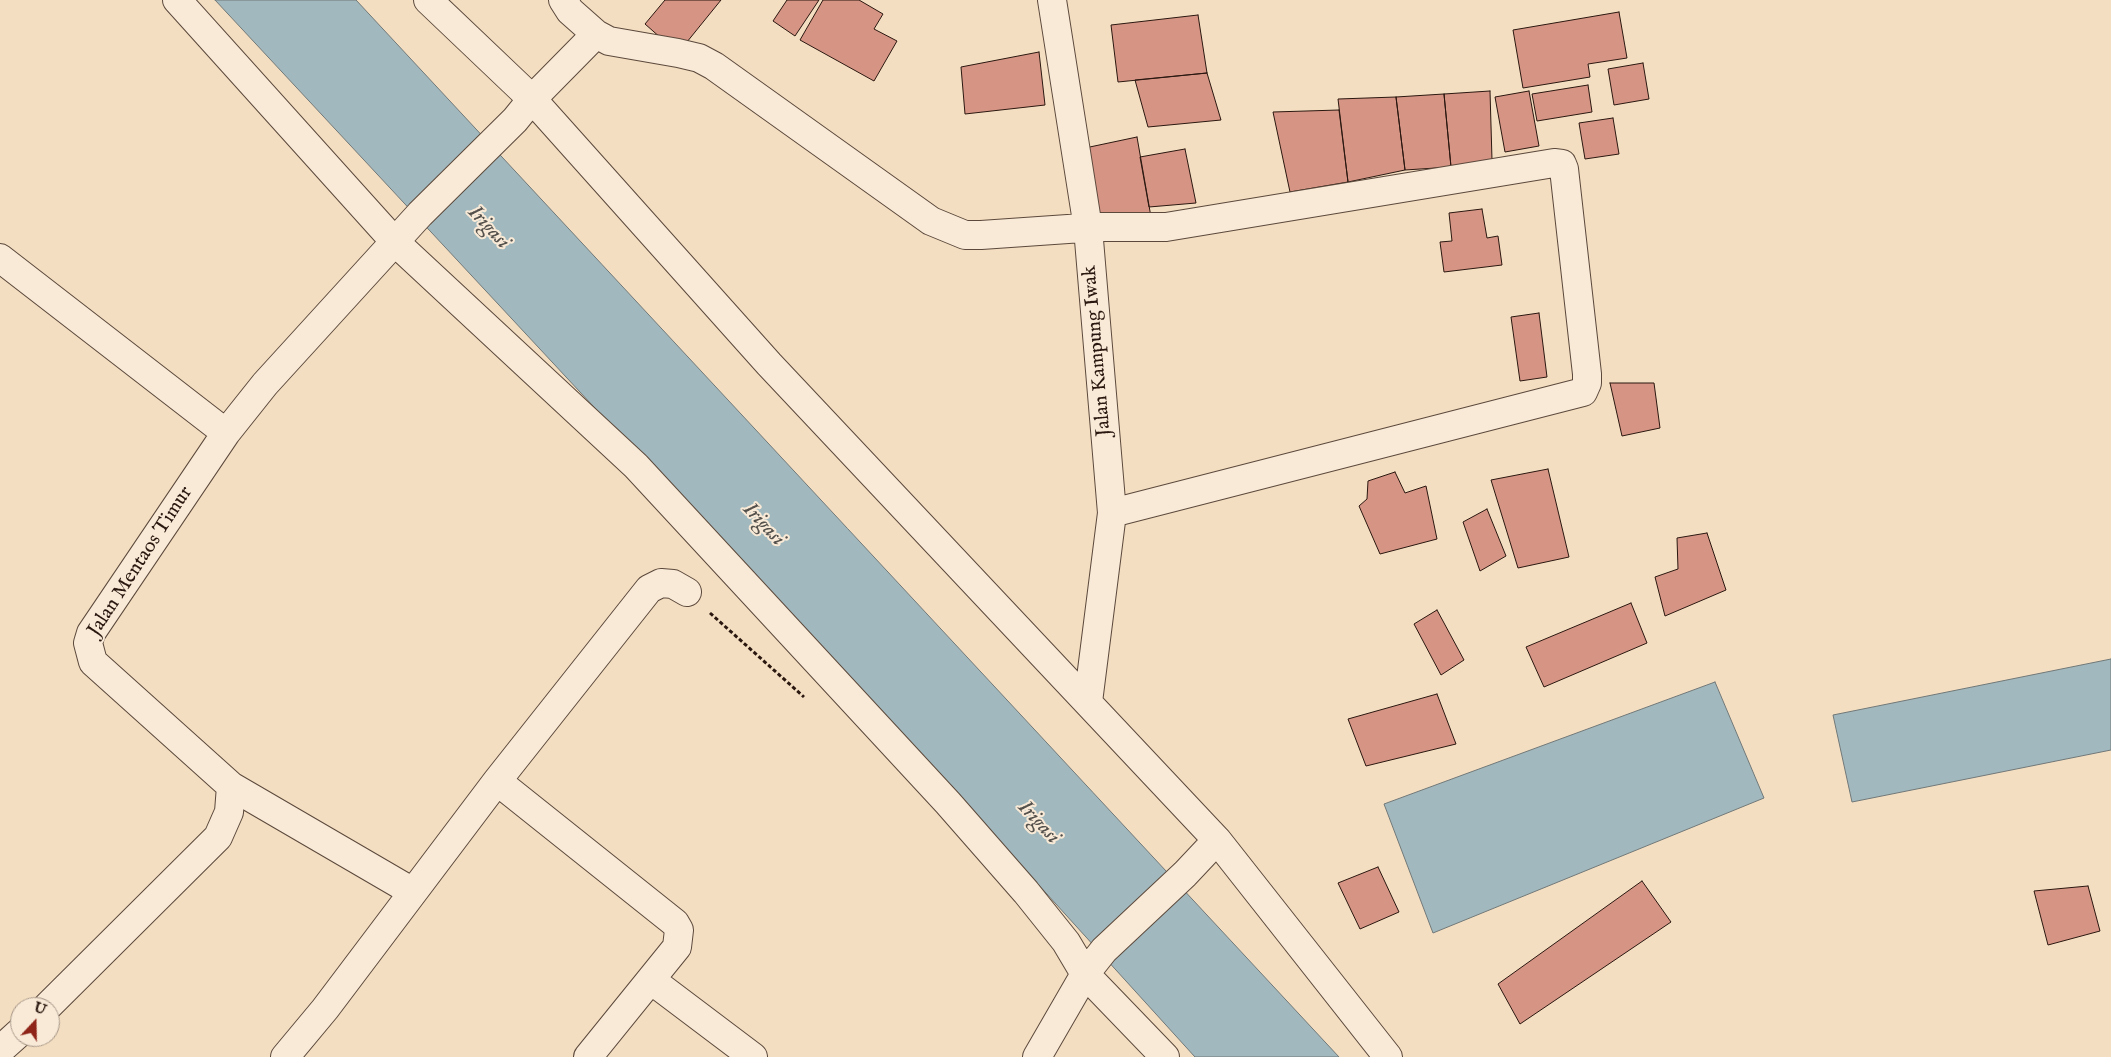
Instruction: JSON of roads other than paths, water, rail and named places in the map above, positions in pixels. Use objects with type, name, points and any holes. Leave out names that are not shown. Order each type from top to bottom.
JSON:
[{"type":"street","points":[[177,0],[395,242],[636,466],[948,803],[1026,892],[1066,942],[1085,974],[1165,1057]]},
{"type":"street","points":[[428,0],[532,99],[769,364],[1217,840],[1388,1057]]},
{"type":"street","points":[[563,0],[570,11],[596,34],[609,42],[678,53],[699,58],[714,66],[931,221],[965,235],[1088,228],[1166,227],[1559,163],[1564,169],[1587,374],[1587,382],[1583,392],[1574,396],[1112,513]]},
{"type":"street","name":"Jalan Kampung Iwak","points":[[1052,0],[1088,228],[1112,513],[1088,702]]},
{"type":"street","name":"Jalan Mentaos Timur","points":[[413,892],[231,786],[93,662],[88,643],[90,633],[226,433],[266,384],[420,214],[515,120],[532,99],[596,34]]},
{"type":"street","points":[[0,258],[226,433]]},
{"type":"street","points":[[285,1057],[325,1009],[497,781],[649,588],[661,583],[673,584],[687,592]]},
{"type":"street","points":[[497,781],[675,923],[679,930],[680,936],[677,947],[588,1057]]},
{"type":"street","points":[[57,997],[218,837],[230,812],[231,786]]},
{"type":"street","points":[[1037,1057],[1085,974],[1104,950],[1185,874],[1217,840]]},
{"type":"street","points":[[651,980],[753,1057]]},
{"type":"street","points":[[0,1050],[10,1041]]},
{"type":"water","name":"Irigasi","points":[[215,0],[356,0],[1339,1057],[1195,1057],[1026,871]]},
{"type":"water","points":[[2111,659],[2111,750],[1852,802],[1833,715]]},
{"type":"water","points":[[1715,682],[1764,798],[1433,933],[1384,804]]}]
